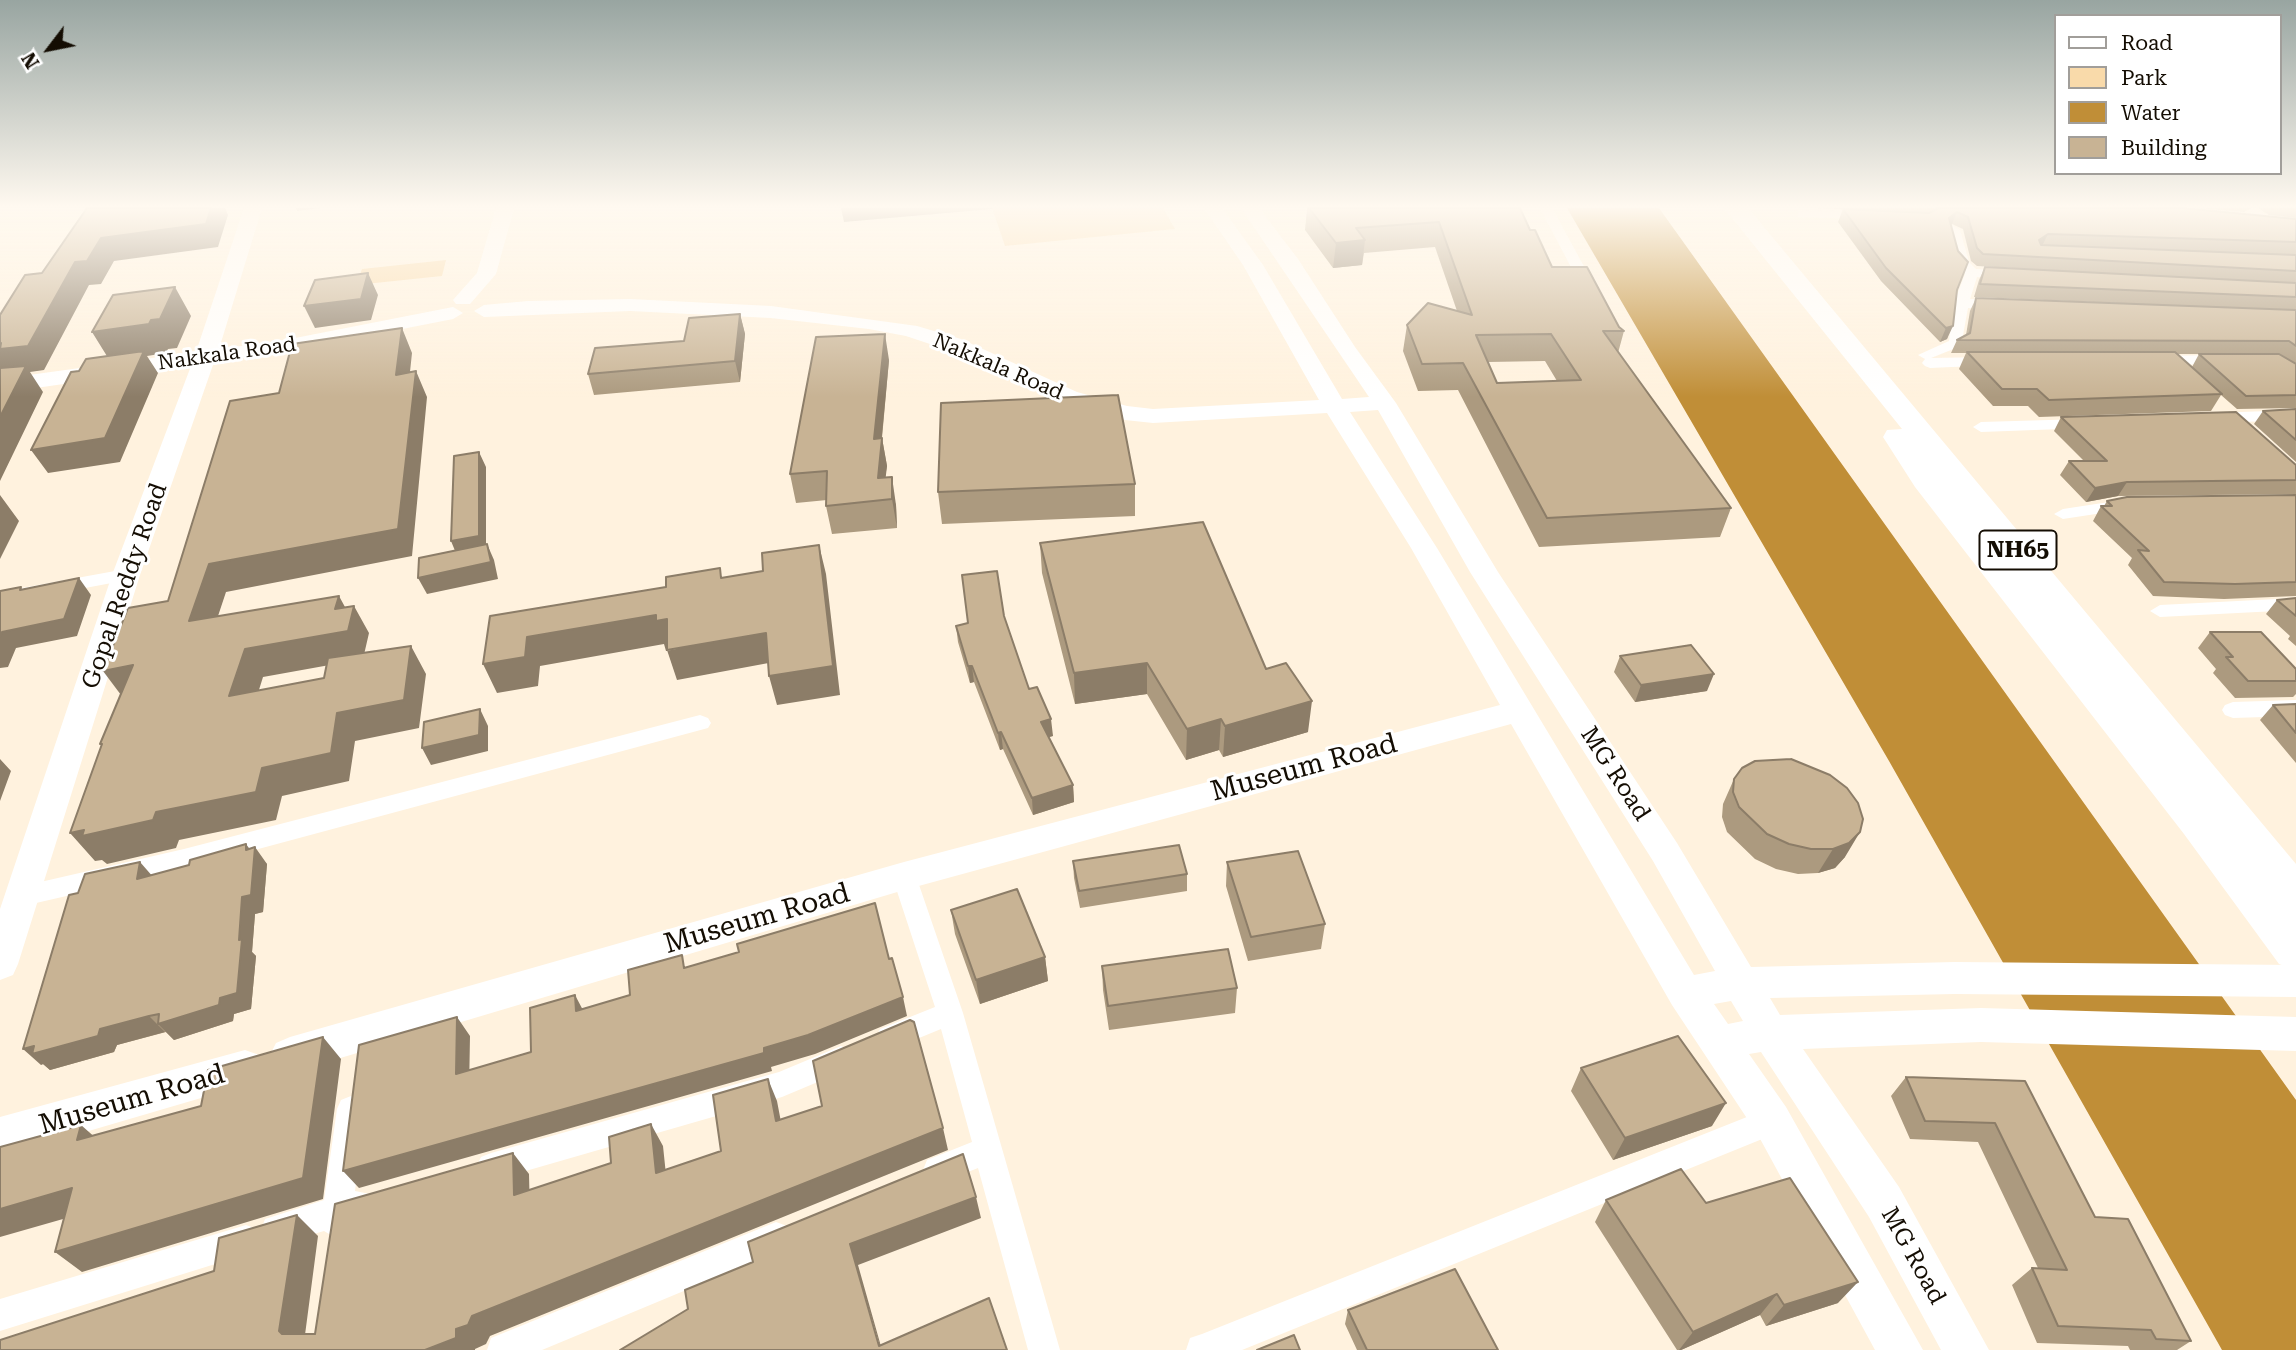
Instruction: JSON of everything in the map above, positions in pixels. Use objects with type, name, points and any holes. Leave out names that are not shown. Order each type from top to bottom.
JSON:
[{"type":"highway","name":"NH65","points":[[1788,271],[2296,896]]},
{"type":"highway","name":"NH65","points":[[1814,271],[2015,506],[2296,854]]},
{"type":"highway","points":[[1858,356],[1896,434],[1926,480],[2199,822],[2296,950]]},
{"type":"street","name":"Gopal Reddy Road","points":[[0,964],[6,924],[23,896],[126,575],[205,358],[233,271]]},
{"type":"street","points":[[458,307],[487,271]]},
{"type":"street","points":[[488,304],[506,271]]},
{"type":"street","name":"MG Road","points":[[1256,271],[1331,400],[1424,548],[1685,993],[1772,1121],[1900,1350]]},
{"type":"street","name":"MG Road","points":[[1294,271],[1380,396],[1483,572],[1665,852],[1770,1033],[1884,1202],[1966,1350]]},
{"type":"street","points":[[1579,271],[1597,304]]},
{"type":"street","points":[[2010,362],[1928,359],[1956,343],[1961,303],[1972,272],[2026,275]]},
{"type":"street","points":[[1961,303],[2017,305]]},
{"type":"street","name":"Nakkala Road","points":[[0,386],[350,335],[458,307],[488,304],[528,307],[630,305],[805,310],[909,330],[974,353],[1050,391],[1125,413],[1182,415],[1380,396]]},
{"type":"street","points":[[2143,361],[2235,360]]},
{"type":"street","points":[[2170,361],[2188,377]]},
{"type":"street","points":[[2214,401],[2250,434]]},
{"type":"street","points":[[2193,419],[2296,415]]},
{"type":"street","points":[[1980,427],[2102,423]]},
{"type":"street","points":[[2063,514],[2118,504],[2145,504]]},
{"type":"street","points":[[0,598],[126,575]]},
{"type":"street","points":[[2160,611],[2296,604]]},
{"type":"street","points":[[2233,710],[2296,709]]},
{"type":"street","name":"Museum Road","points":[[0,1138],[358,1058],[904,876],[1518,711]]},
{"type":"street","points":[[23,896],[184,859],[700,723]]},
{"type":"street","points":[[904,876],[950,1013],[1044,1350]]},
{"type":"street","points":[[1685,993],[1740,983],[1955,978],[2285,980]]},
{"type":"street","points":[[468,1174],[782,1084],[950,1013]]},
{"type":"street","points":[[1719,1043],[1770,1033],[1981,1026],[2296,1034]]},
{"type":"street","points":[[332,1253],[358,1058]]},
{"type":"street","points":[[1202,1350],[1772,1121]]},
{"type":"street","points":[[911,1181],[988,1150]]},
{"type":"street","points":[[0,1315],[390,1197]]},
{"type":"street","points":[[503,1350],[809,1223]]},
{"type":"green space","points":[[361,271],[443,271],[442,276],[356,285]]},
{"type":"water","points":[[1604,271],[1704,271],[2296,1100],[2296,1350],[2222,1350],[1889,761]]},
{"type":"building","points":[[70,271],[28,346],[0,349],[0,315],[25,275]]},
{"type":"building","points":[[1456,271],[1589,271],[1619,327],[1624,331],[1603,331],[1731,508],[1547,518],[1463,363],[1422,364],[1407,325],[1428,303],[1472,315]],"holes":[[[1551,334],[1581,380],[1497,383],[1476,335]]]},
{"type":"building","points":[[1889,271],[1964,271],[1957,290],[1953,326],[1946,328]]},
{"type":"building","points":[[1984,271],[2063,271],[2296,283],[2296,297],[1980,284]]},
{"type":"building","points":[[368,273],[361,299],[304,306],[315,280]]},
{"type":"building","points":[[175,287],[160,319],[151,320],[149,324],[92,332],[113,295]]},
{"type":"building","points":[[1976,298],[2296,310],[2296,346],[2289,341],[1957,340],[1970,333]]},
{"type":"building","points":[[740,314],[735,361],[588,374],[595,348],[684,341],[689,318]]},
{"type":"building","points":[[402,328],[396,375],[416,371],[398,529],[209,564],[189,621],[339,596],[335,609],[354,606],[348,631],[245,649],[229,696],[324,678],[328,658],[411,646],[404,700],[337,713],[331,753],[262,768],[256,792],[156,812],[153,820],[82,836],[84,830],[70,833],[100,744],[133,665],[103,671],[128,608],[168,601],[230,401],[279,393],[292,344]]},
{"type":"building","points":[[885,334],[874,439],[882,438],[878,478],[892,477],[892,499],[826,506],[827,471],[790,474],[816,337]]},
{"type":"building","points":[[144,351],[105,438],[31,450],[71,372],[79,371],[86,359]]},
{"type":"building","points":[[1967,352],[2175,352],[2222,394],[2049,400],[2037,389],[2002,389]]},
{"type":"building","points":[[2199,354],[2279,354],[2296,364],[2296,395],[2246,396]]},
{"type":"building","points":[[26,366],[0,417],[0,368]]},
{"type":"building","points":[[1118,395],[1135,484],[938,492],[941,403]]},
{"type":"building","points":[[2296,409],[2296,440],[2263,411]]},
{"type":"building","points":[[2236,412],[2296,465],[2296,480],[2127,482],[2095,488],[2069,461],[2107,461],[2061,417]]},
{"type":"building","points":[[479,452],[479,536],[451,541],[454,456]]},
{"type":"building","points":[[2296,495],[2296,582],[2164,582],[2138,550],[2149,551],[2101,506],[2112,506],[2107,501],[2127,497]]},
{"type":"building","points":[[1203,522],[1266,669],[1286,663],[1312,701],[1225,726],[1221,719],[1187,729],[1147,663],[1074,673],[1040,543]]},
{"type":"building","points":[[487,544],[491,562],[418,578],[419,558]]},
{"type":"building","points":[[819,545],[833,666],[769,676],[766,633],[667,650],[667,619],[656,621],[656,615],[527,637],[525,657],[483,664],[490,616],[666,587],[666,577],[720,568],[721,578],[763,571],[762,553]]},
{"type":"building","points":[[997,571],[1004,616],[1029,689],[1037,687],[1051,719],[1041,722],[1073,785],[1032,798],[1001,732],[998,733],[972,666],[968,666],[956,626],[968,623],[962,575]]},
{"type":"building","points":[[79,578],[64,619],[2,632],[0,637],[0,591],[21,587],[20,590]]},
{"type":"building","points":[[2296,598],[2296,616],[2277,600]]},
{"type":"building","points":[[2210,632],[2261,632],[2296,669],[2296,681],[2248,681],[2226,657],[2233,657]]},
{"type":"building","points":[[1691,645],[1714,674],[1641,685],[1620,656]]},
{"type":"building","points":[[2296,704],[2296,733],[2273,705]]},
{"type":"building","points":[[480,709],[479,735],[422,748],[424,722]]},
{"type":"building","points":[[1791,759],[1830,775],[1847,788],[1858,803],[1863,819],[1860,832],[1849,843],[1833,849],[1811,849],[1789,844],[1767,834],[1739,807],[1733,792],[1734,779],[1742,768],[1755,761]]},
{"type":"building","points":[[246,844],[246,850],[255,847],[251,895],[242,897],[239,940],[242,939],[237,993],[220,998],[219,1005],[158,1024],[159,1014],[100,1029],[98,1036],[32,1054],[34,1046],[23,1049],[69,895],[78,893],[85,874],[140,862],[137,879],[189,865],[190,860]]},
{"type":"building","points":[[1179,845],[1187,874],[1079,891],[1073,861]]},
{"type":"building","points":[[1298,851],[1325,924],[1251,937],[1227,862]]},
{"type":"building","points":[[1017,889],[1045,957],[976,980],[951,910]]},
{"type":"building","points":[[875,903],[889,959],[892,958],[903,997],[808,1035],[764,1048],[764,1053],[343,1171],[359,1045],[457,1017],[456,1074],[531,1052],[530,1008],[575,995],[576,1011],[630,995],[628,970],[682,955],[684,968],[739,952],[737,944]]},
{"type":"building","points":[[1228,949],[1237,988],[1108,1006],[1102,966]]},
{"type":"building","points":[[910,1020],[914,1022],[943,1128],[472,1316],[468,1325],[456,1329],[456,1338],[425,1350],[0,1350],[0,1340],[214,1271],[219,1238],[297,1215],[279,1331],[282,1334],[315,1334],[335,1204],[513,1153],[514,1195],[611,1163],[609,1137],[651,1124],[656,1173],[721,1151],[713,1095],[768,1079],[776,1121],[822,1106],[813,1061]]},
{"type":"building","points":[[1678,1036],[1726,1103],[1625,1138],[1581,1068]]},
{"type":"building","points":[[323,1037],[303,1178],[55,1252],[72,1188],[0,1209],[0,1147],[81,1125],[77,1140],[201,1106],[208,1070]]},
{"type":"building","points":[[1906,1077],[2025,1081],[2095,1217],[2128,1219],[2191,1341],[2156,1339],[2151,1330],[2058,1326],[2032,1268],[2067,1270],[1995,1123],[1925,1121]]},
{"type":"building","points":[[963,1154],[976,1197],[850,1244],[879,1346],[989,1298],[1007,1350],[620,1350],[688,1309],[685,1290],[753,1262],[748,1242]]},
{"type":"building","points":[[1681,1169],[1706,1203],[1790,1178],[1858,1282],[1784,1305],[1777,1294],[1693,1332],[1606,1200]]},
{"type":"building","points":[[1455,1269],[1498,1350],[1367,1350],[1348,1310]]},
{"type":"building","points":[[1294,1335],[1300,1350],[1257,1350]]}]
